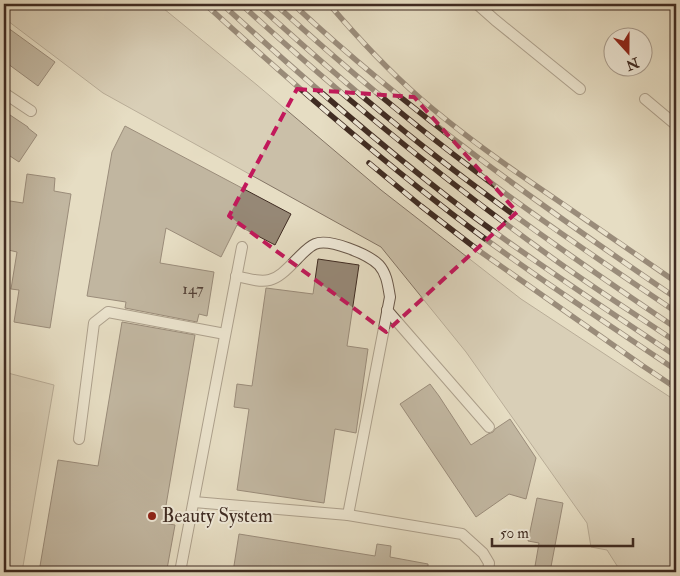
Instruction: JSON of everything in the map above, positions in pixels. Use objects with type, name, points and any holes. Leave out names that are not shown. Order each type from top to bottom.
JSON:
[{"type":"lane","points":[[477,4],[580,89]]},
{"type":"lane","points":[[4,94],[31,111]]},
{"type":"lane","points":[[645,99],[676,125]]},
{"type":"lane","points":[[236,276],[258,281],[272,280],[284,273],[315,244],[330,243],[365,255],[379,265],[387,279],[390,297],[348,515]]},
{"type":"lane","points":[[180,572],[242,247]]},
{"type":"lane","points":[[387,310],[489,427]]},
{"type":"lane","points":[[79,439],[94,323],[108,312],[225,334]]},
{"type":"lane","points":[[194,502],[348,515],[462,534],[483,553],[489,563],[488,572]]},
{"type":"highlighted area","points":[[297,89],[414,97],[517,212],[386,332],[229,216]]},
{"type":"shaded area","points":[[4,4],[158,4],[381,190],[521,299],[676,401],[676,572],[621,572],[607,550],[591,547],[587,523],[466,352],[381,247],[103,93],[4,18]]},
{"type":"shaded area","points":[[4,372],[54,385],[22,572],[4,572]]},
{"type":"building","points":[[4,25],[55,62],[38,86],[4,61]]},
{"type":"building","points":[[4,111],[37,135],[19,162],[4,152]]},
{"type":"building","points":[[125,126],[291,214],[275,245],[237,225],[221,257],[166,228],[160,263],[214,272],[207,316],[199,314],[197,322],[125,308],[126,302],[87,296],[112,152]]},
{"type":"building","points":[[27,174],[55,178],[54,191],[71,194],[50,328],[14,322],[19,290],[11,289],[17,252],[4,249],[4,200],[23,203]]},
{"type":"building","points":[[318,259],[359,265],[347,346],[368,349],[356,433],[335,429],[324,503],[237,490],[249,409],[234,407],[237,384],[252,386],[266,288],[313,294]]},
{"type":"building","points":[[122,322],[195,335],[163,523],[175,525],[167,569],[156,568],[155,572],[39,572],[58,460],[98,466]]},
{"type":"building","points":[[430,384],[471,445],[510,419],[536,458],[526,499],[509,494],[476,517],[400,404]]},
{"type":"building","points":[[537,498],[563,503],[550,572],[534,572],[539,543],[528,541]]},
{"type":"building","points":[[239,534],[375,556],[377,544],[391,546],[390,557],[428,564],[428,572],[233,572]]},
{"type":"railway","points":[[205,4],[320,106],[438,203],[526,268],[676,370]]},
{"type":"railway","points":[[222,4],[344,112],[470,214],[521,251],[676,356]]},
{"type":"railway","points":[[241,4],[316,71],[431,166],[566,268],[676,342]]},
{"type":"railway","points":[[257,4],[318,59],[402,130],[455,171],[548,240],[676,328]]},
{"type":"railway","points":[[275,4],[425,133],[551,227],[676,312]]},
{"type":"railway","points":[[293,4],[384,84],[479,158],[527,194],[676,298]]},
{"type":"railway","points":[[329,4],[397,77],[453,125],[520,175],[676,282]]},
{"type":"railway","points":[[369,163],[478,250],[676,388]]},
{"type":"place","name":"Beauty System","points":[[152,516]]}]
